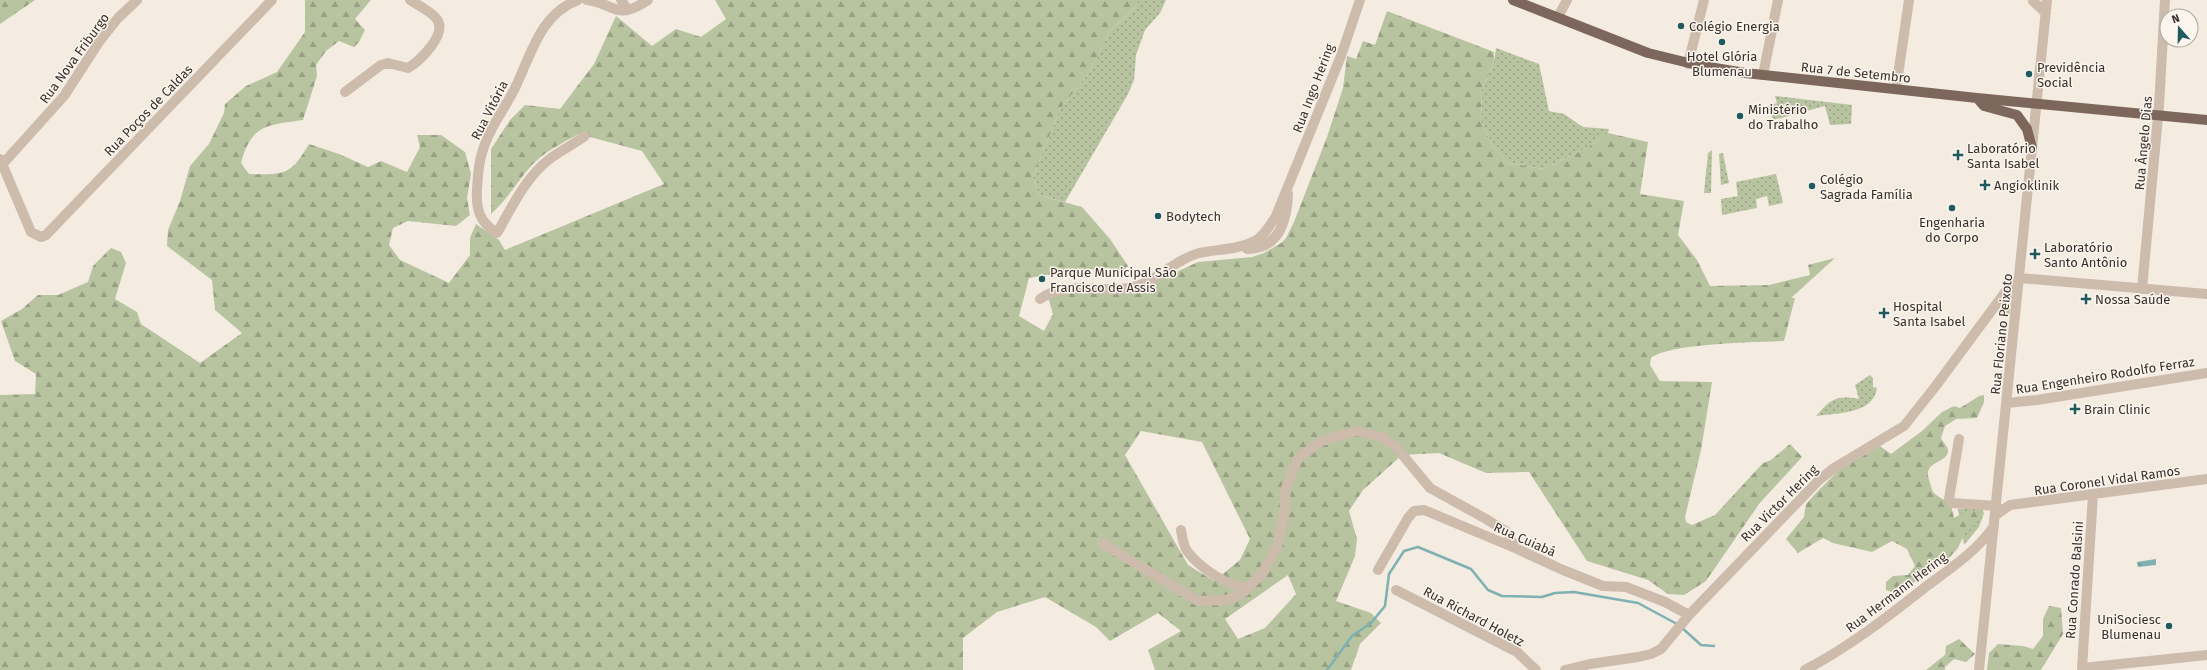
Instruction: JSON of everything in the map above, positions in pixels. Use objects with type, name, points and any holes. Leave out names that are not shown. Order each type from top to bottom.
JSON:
[{"type":"main road","name":"Rua 7 de Setembro","points":[[1514,0],[1648,53],[1688,64],[1763,75],[1977,98],[2207,120]]},
{"type":"main road","points":[[1977,98],[1984,106],[2017,115],[2027,129],[2032,148]]},
{"type":"street","name":"Rua Nova Friburgo","points":[[1,164],[59,102],[99,42],[118,18],[137,0]]},
{"type":"street","name":"Rua Poços de Caldas","points":[[1,164],[31,232],[41,237],[51,232],[102,176],[272,0]]},
{"type":"street","points":[[345,92],[381,65],[388,63],[408,68],[418,63],[432,45],[440,28],[439,22],[436,17],[410,0]]},
{"type":"street","name":"Rua Vitória","points":[[578,0],[565,5],[543,27],[514,89],[489,134],[481,153],[477,187],[478,212],[484,224],[497,233],[520,193],[538,170],[550,158],[585,136]]},
{"type":"street","points":[[587,0],[613,10],[628,10],[648,0]]},
{"type":"street","points":[[621,0],[628,10]]},
{"type":"street","name":"Rua Ingo Hering","points":[[1040,299],[1051,291],[1064,289],[1117,290],[1140,285],[1198,253],[1232,248],[1256,240],[1265,233],[1276,216],[1289,186],[1340,56],[1360,0]]},
{"type":"street","points":[[1558,17],[1567,0]]},
{"type":"street","points":[[1688,64],[1704,0]]},
{"type":"street","points":[[1763,75],[1778,0]]},
{"type":"street","points":[[1896,89],[1909,0]]},
{"type":"street","points":[[2032,0],[2046,13]]},
{"type":"street","name":"Rua Floriano Peixoto","points":[[1980,670],[2047,0]]},
{"type":"street","name":"Rua Ângelo Dias","points":[[2142,289],[2158,116],[2165,0]]},
{"type":"street","points":[[2019,278],[2207,294]]},
{"type":"street","name":"Rua Victor Hering","points":[[1565,670],[1590,664],[1651,654],[1661,649],[1689,615],[1819,480],[1834,468],[1904,426],[1935,387],[2006,291],[2019,278]]},
{"type":"street","name":"Rua Engenheiro Rodolfo Ferraz","points":[[2007,403],[2037,400],[2207,373]]},
{"type":"street","points":[[1102,543],[1198,601],[1225,600],[1235,597],[1249,587],[1263,572],[1277,547],[1284,514],[1286,488],[1298,458],[1322,441],[1356,431],[1370,433],[1387,440],[1396,447],[1430,488],[1507,532],[1515,548]]},
{"type":"street","points":[[1958,439],[1949,499],[1951,504],[1996,515]]},
{"type":"street","name":"Rua Coronel Vidal Ramos","points":[[1996,515],[2010,506],[2207,479]]},
{"type":"street","points":[[1998,489],[2010,506]]},
{"type":"street","name":"Rua Conrado Balsini","points":[[2093,495],[2082,668],[2207,655]]},
{"type":"street","name":"Rua Cuiabá","points":[[1378,570],[1408,518],[1414,511],[1424,510],[1603,586],[1626,587],[1666,602],[1689,615]]},
{"type":"street","name":"Rua Hermann Hering","points":[[1805,670],[1853,642],[1976,547],[1986,537],[1996,515]]},
{"type":"street","points":[[1181,530],[1186,550],[1202,565],[1232,585],[1249,587]]},
{"type":"street","name":"Rua Richard Holetz","points":[[1396,590],[1517,652],[1536,670]]},
{"type":"green space","points":[[0,0],[35,0],[0,24]]},
{"type":"green space","points":[[305,0],[371,0],[355,19],[365,30],[359,42],[354,47],[339,41],[326,51],[316,65],[317,76],[303,120],[280,123],[263,129],[250,141],[245,150],[241,163],[249,174],[279,173],[292,167],[309,144],[339,154],[368,167],[381,161],[407,172],[420,147],[417,135],[441,135],[465,152],[471,174],[467,198],[470,215],[456,226],[408,221],[393,228],[389,245],[400,260],[449,283],[470,255],[470,238],[476,224],[499,240],[505,250],[664,184],[642,151],[579,134],[554,148],[536,161],[502,203],[491,214],[491,149],[510,120],[525,105],[560,109],[594,64],[616,16],[652,46],[676,29],[701,37],[726,19],[715,0],[1138,0],[1135,7],[1110,31],[1089,73],[1060,109],[1033,177],[1039,195],[1082,207],[1110,239],[1128,266],[1118,275],[1109,268],[1069,271],[1029,278],[1019,316],[1044,331],[1053,314],[1048,297],[1064,292],[1131,293],[1198,262],[1252,257],[1264,253],[1281,243],[1286,238],[1294,222],[1327,137],[1343,88],[1347,56],[1356,59],[1363,41],[1375,45],[1387,11],[1494,52],[1494,62],[1482,89],[1481,121],[1492,145],[1508,163],[1543,169],[1587,148],[1608,133],[1648,142],[1640,194],[1684,201],[1678,235],[1697,260],[1710,286],[1769,285],[1810,275],[1808,265],[1835,258],[1791,298],[1795,298],[1784,341],[1694,346],[1661,353],[1651,358],[1650,365],[1660,381],[1712,382],[1701,450],[1685,517],[1686,522],[1692,525],[1715,515],[1763,463],[1771,460],[1790,444],[1802,457],[1759,504],[1706,581],[1684,595],[1668,594],[1648,580],[1587,561],[1529,472],[1486,473],[1439,453],[1402,455],[1363,490],[1349,511],[1357,539],[1355,556],[1336,601],[1371,613],[1381,623],[1360,644],[1351,670],[1155,670],[1148,650],[1181,631],[1158,613],[1110,641],[1096,627],[1045,597],[997,612],[963,638],[963,670],[0,670],[0,395],[35,394],[36,374],[15,361],[1,321],[22,309],[38,295],[58,295],[88,282],[93,266],[111,248],[121,252],[126,263],[115,299],[137,312],[141,324],[200,363],[242,333],[215,310],[212,280],[167,246],[168,230],[180,201],[190,166],[209,144],[224,113],[225,104],[246,86],[277,72],[305,32]],"holes":[[[1141,431],[1202,442],[1250,539],[1240,560],[1214,581],[1188,565],[1125,455]],[[1288,575],[1296,594],[1265,628],[1238,639],[1225,619]]]},
{"type":"green space","points":[[1138,0],[1166,0],[1160,13],[1145,30],[1136,55],[1134,80],[1128,94],[1065,202],[1039,195],[1033,177],[1060,109],[1089,73],[1110,31],[1135,7]]},
{"type":"green space","points":[[1496,48],[1539,64],[1549,111],[1564,114],[1583,127],[1609,129],[1608,133],[1587,148],[1543,169],[1508,163],[1492,145],[1481,121],[1482,89],[1494,62]]},
{"type":"green space","points":[[1775,96],[1852,105],[1851,124],[1830,125],[1825,106],[1773,120],[1768,106],[1777,103]]},
{"type":"green space","points":[[1712,150],[1711,193],[1704,193],[1708,153]]},
{"type":"green space","points":[[1723,153],[1729,183],[1721,185],[1719,154]]},
{"type":"green space","points":[[1776,174],[1783,203],[1769,206],[1767,196],[1756,199],[1757,208],[1722,215],[1721,199],[1738,196],[1736,182]]},
{"type":"green space","points":[[2013,288],[2009,316],[1999,314],[2009,299],[2005,296]]},
{"type":"green space","points":[[1870,375],[1873,378],[1873,387],[1877,388],[1874,397],[1869,403],[1853,411],[1816,416],[1830,402],[1839,398],[1859,399],[1855,385]]},
{"type":"green space","points":[[1984,395],[1984,402],[1977,418],[1956,419],[1945,426],[1941,438],[1947,447],[1948,452],[1943,459],[1934,464],[1929,470],[1928,476],[1933,492],[1951,505],[1954,518],[1963,513],[1969,512],[1976,512],[1979,514],[1974,526],[1965,533],[1958,548],[1947,560],[1897,594],[1886,590],[1886,582],[1893,576],[1908,575],[1915,566],[1907,549],[1892,541],[1872,552],[1833,543],[1823,538],[1798,553],[1786,539],[1804,517],[1806,504],[1841,468],[1880,446],[1891,454],[1922,431],[1942,412],[1954,406],[1960,408],[1979,396]]},
{"type":"green space","points":[[1958,509],[1982,509],[1984,513],[1979,527],[1964,545]]},
{"type":"green space","points":[[2049,606],[2061,608],[2063,634],[2041,670],[1987,670],[1989,653],[1998,644],[2023,646],[2033,649],[2043,636],[2043,619]]},
{"type":"green space","points":[[1959,639],[1975,654],[1966,662],[1954,659],[1945,667],[1945,670],[1926,670],[1945,655],[1946,646]]},
{"type":"water","points":[[2156,559],[2156,565],[2138,567],[2137,562]]},
{"type":"waterway","points":[[1327,670],[1352,636],[1371,623],[1385,606],[1389,574],[1404,551],[1418,547],[1471,569],[1488,590],[1502,596],[1542,597],[1555,593],[1574,592],[1638,603],[1677,624]]},
{"type":"waterway","points":[[1681,627],[1701,645],[1714,646]]},
{"type":"place","name":"Colégio Energia","points":[[1681,26]]},
{"type":"place","name":"Hotel Glória Blumenau","points":[[1722,42]]},
{"type":"place","name":"Previdência Social","points":[[2029,74]]},
{"type":"place","name":"Ministério do Trabalho","points":[[1740,116]]},
{"type":"place","name":"Laboratório Santa Isabel","points":[[1958,155]]},
{"type":"place","name":"Angioklinik","points":[[1985,185]]},
{"type":"place","name":"Colégio Sagrada Família","points":[[1812,186]]},
{"type":"place","name":"Engenharia do Corpo","points":[[1952,208]]},
{"type":"place","name":"Bodytech","points":[[1158,216]]},
{"type":"place","name":"Laboratório Santo Antônio","points":[[2035,254]]},
{"type":"place","name":"Parque Municipal São Francisco de Assis","points":[[1042,279]]},
{"type":"place","name":"Nossa Saúde","points":[[2086,299]]},
{"type":"place","name":"Hospital Santa Isabel","points":[[1884,313]]},
{"type":"place","name":"Brain Clinic","points":[[2075,409]]},
{"type":"place","name":"UniSociesc Blumenau","points":[[2169,626]]}]
